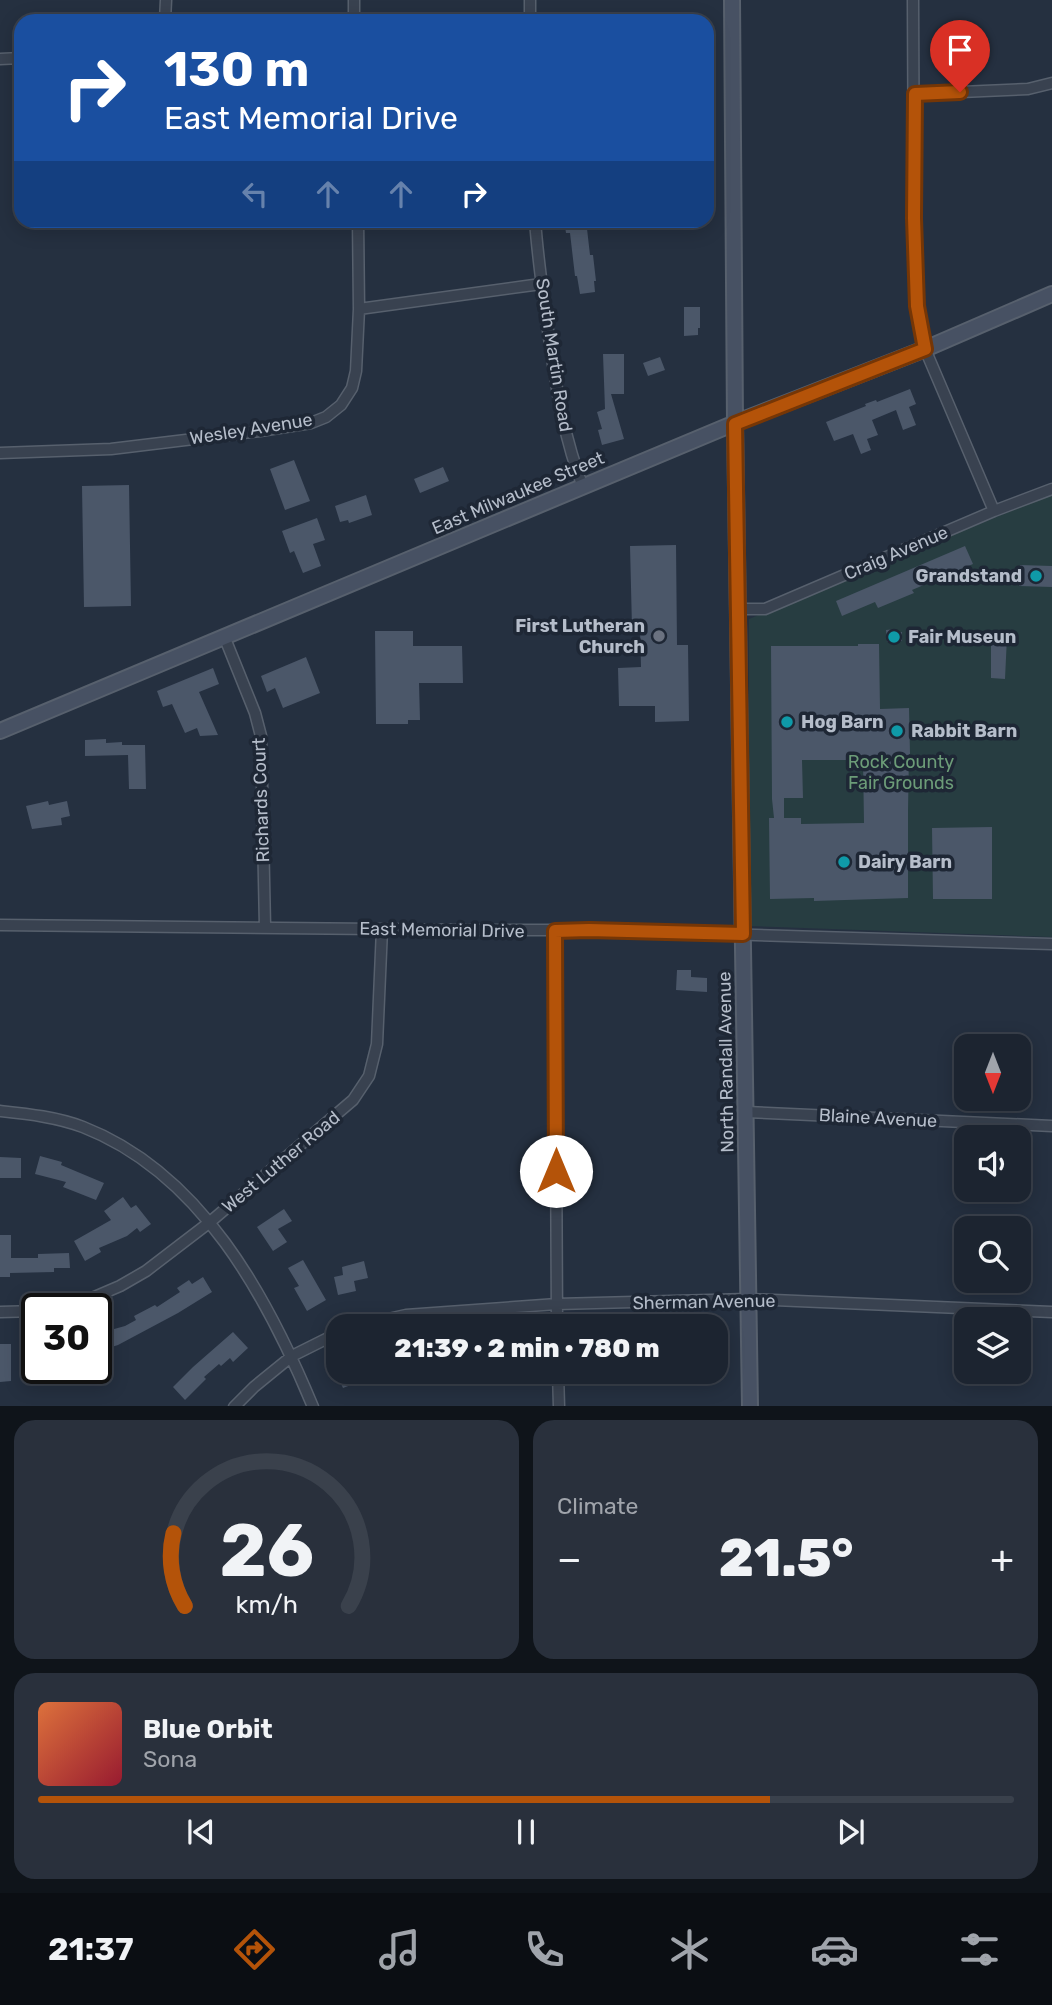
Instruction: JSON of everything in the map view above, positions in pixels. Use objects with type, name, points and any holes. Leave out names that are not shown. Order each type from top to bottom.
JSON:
[{"type":"street","name":"North Randall Avenue","points":[[732,0],[735,424],[750,1406]]},
{"type":"street","points":[[913,0],[917,306],[925,349],[994,511]]},
{"type":"street","points":[[915,94],[1028,89],[1052,83]]},
{"type":"street","name":"Wesley Avenue","points":[[0,453],[111,449],[258,431],[311,423],[326,417],[341,405],[352,388],[359,348],[358,228]]},
{"type":"street","name":"South Martin Road","points":[[536,228],[541,284],[559,400],[572,460],[583,487]]},
{"type":"street","points":[[359,309],[541,284]]},
{"type":"street","name":"East Milwaukee Street","points":[[0,731],[1052,294]]},
{"type":"street","name":"Craig Avenue","points":[[739,609],[765,609],[1052,489]]},
{"type":"street","name":"Richards Court","points":[[224,636],[255,713],[261,736],[265,927]]},
{"type":"street","name":"East Memorial Drive","points":[[0,925],[589,930],[1052,944]]},
{"type":"street","name":"West Luther Road","points":[[104,1293],[146,1270],[210,1222],[353,1100],[369,1076],[377,1044],[382,929]]},
{"type":"street","points":[[555,931],[557,1314]]},
{"type":"street","points":[[0,1111],[42,1116],[81,1126],[108,1138],[163,1174],[210,1222],[270,1313],[313,1406]]},
{"type":"street","name":"Blaine Avenue","points":[[746,1112],[1052,1126]]},
{"type":"street","name":"Sherman Avenue","points":[[420,1314],[557,1304],[749,1299],[1052,1312]]},
{"type":"street","points":[[0,1312],[21,1311]]},
{"type":"street","points":[[234,1406],[292,1356],[326,1339]]},
{"type":"street","points":[[558,1384],[559,1406]]},
{"type":"green space","name":"Rock County Fair Grounds","points":[[1052,494],[1052,937],[749,926],[749,619]]},
{"type":"building","points":[[565,228],[587,228],[590,255],[593,255],[595,292],[580,294],[570,233],[566,233]]},
{"type":"building","points":[[684,307],[700,307],[698,335],[684,336]]},
{"type":"building","points":[[603,354],[624,354],[624,394],[611,394],[624,439],[602,445],[598,430],[602,429],[597,412],[605,409]]},
{"type":"building","points":[[660,357],[665,370],[648,376],[643,363]]},
{"type":"building","points":[[910,389],[916,404],[909,407],[916,425],[903,430],[896,410],[872,420],[878,435],[867,439],[871,450],[861,454],[853,434],[834,441],[826,422],[866,406],[865,404]]},
{"type":"building","points":[[294,460],[310,501],[285,510],[270,469]]},
{"type":"building","points":[[443,467],[449,481],[420,493],[414,479]]},
{"type":"building","points":[[129,485],[131,606],[84,607],[82,486]]},
{"type":"building","points":[[366,495],[372,515],[349,523],[348,520],[340,522],[335,506]]},
{"type":"building","points":[[317,518],[325,540],[313,544],[321,566],[303,573],[294,551],[290,553],[282,531]]},
{"type":"building","name":"First Lutheran Church","points":[[676,545],[677,645],[688,645],[689,721],[655,722],[655,706],[619,706],[618,668],[641,667],[640,628],[632,628],[630,546]]},
{"type":"building","points":[[965,546],[973,564],[878,608],[875,602],[842,616],[836,601]]},
{"type":"building","name":"Grandstand","points":[[1020,565],[1052,566],[1052,587],[1019,586]]},
{"type":"building","name":"Fair Museun","points":[[896,629],[896,633],[902,632],[902,641],[887,642],[886,630]]},
{"type":"building","points":[[375,631],[413,631],[413,646],[462,646],[463,683],[419,683],[420,720],[408,720],[408,724],[376,724]]},
{"type":"building","points":[[991,637],[1007,637],[1005,679],[991,678]]},
{"type":"building","points":[[879,644],[880,709],[909,708],[908,898],[814,901],[814,898],[770,899],[769,818],[774,818],[771,646]],"holes":[[[802,760],[863,760],[864,823],[801,824],[801,818],[784,818],[784,798],[803,798]]]},
{"type":"building","points":[[306,657],[320,693],[283,708],[275,688],[267,692],[261,676]]},
{"type":"building","points":[[213,668],[219,684],[199,692],[218,735],[200,736],[197,728],[185,733],[172,704],[163,707],[157,691]]},
{"type":"building","points":[[106,739],[106,743],[145,745],[146,789],[129,789],[128,755],[85,756],[85,740]]},
{"type":"building","points":[[48,801],[49,805],[67,801],[70,816],[61,818],[62,825],[32,829],[26,806]]},
{"type":"building","points":[[992,827],[992,899],[933,899],[932,828]]},
{"type":"building","points":[[677,970],[691,970],[691,977],[707,978],[707,992],[676,990]]},
{"type":"building","points":[[40,1156],[62,1162],[61,1165],[104,1183],[96,1200],[63,1187],[66,1182],[35,1174]]},
{"type":"building","points":[[0,1157],[21,1158],[21,1178],[0,1178]]},
{"type":"building","points":[[123,1197],[131,1208],[136,1205],[151,1224],[140,1232],[137,1228],[127,1236],[99,1248],[101,1252],[85,1261],[74,1241],[111,1220],[104,1211]]},
{"type":"building","points":[[284,1209],[292,1221],[278,1229],[287,1242],[273,1251],[257,1227]]},
{"type":"building","points":[[0,1235],[11,1235],[11,1258],[38,1258],[38,1254],[69,1253],[70,1268],[54,1268],[54,1272],[10,1273],[10,1277],[0,1277]]},
{"type":"building","points":[[303,1260],[326,1300],[307,1311],[294,1288],[299,1286],[288,1268]]},
{"type":"building","points":[[364,1261],[368,1278],[354,1281],[356,1291],[338,1295],[334,1277],[343,1275],[342,1267]]},
{"type":"building","points":[[203,1277],[212,1292],[112,1347],[112,1330],[136,1320],[134,1316],[155,1305],[157,1307],[180,1292],[177,1288],[189,1280],[192,1284]]},
{"type":"building","points":[[233,1332],[248,1348],[233,1362],[230,1358],[221,1366],[219,1364],[185,1400],[173,1387]]},
{"type":"building","points":[[0,1344],[11,1344],[11,1381],[0,1382]]},
{"type":"place","name":"Grandstand","points":[[1036,576]]},
{"type":"place","name":"First Lutheran Church","points":[[659,636]]},
{"type":"place","name":"Fair Museun","points":[[894,637]]},
{"type":"place","name":"Hog Barn","points":[[787,722]]},
{"type":"place","name":"Rabbit Barn","points":[[897,731]]},
{"type":"place","name":"Dairy Barn","points":[[844,862]]},
{"type":"route","points":[[556,1171],[555,931],[743,934],[735,424],[925,349],[917,306],[914,218],[915,94],[960,92]]}]
